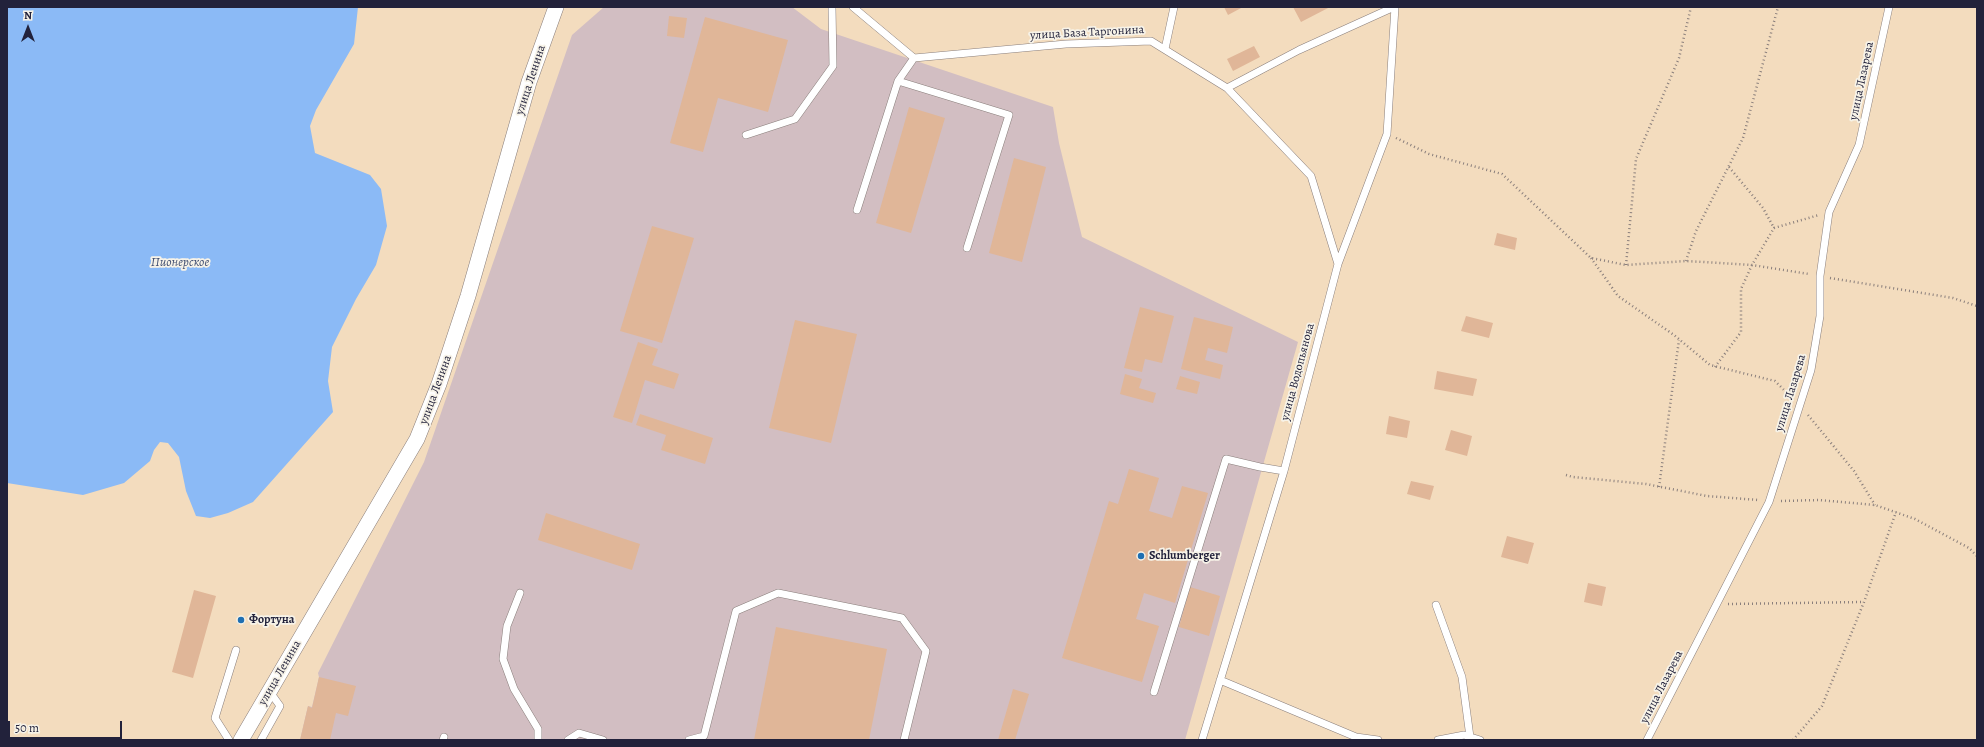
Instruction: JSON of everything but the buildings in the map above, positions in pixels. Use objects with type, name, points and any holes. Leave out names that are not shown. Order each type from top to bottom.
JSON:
[{"type":"street","name":"улица Ленина","points":[[241,740],[417,439],[439,384],[468,296],[529,82],[556,7]]},
{"type":"lane","points":[[746,134],[795,119],[833,66],[832,7]]},
{"type":"lane","points":[[852,7],[914,58],[898,81],[857,210]]},
{"type":"lane","points":[[1165,49],[1174,7]]},
{"type":"lane","points":[[1228,88],[1299,50],[1394,7]]},
{"type":"lane","name":"улица Водопьянова","points":[[1202,740],[1284,471],[1338,264],[1387,134],[1394,7]]},
{"type":"lane","name":"улица Лазарева","points":[[1647,740],[1769,502],[1799,405],[1812,370],[1820,316],[1820,276],[1829,212],[1859,145],[1889,7]]},
{"type":"lane","name":"улица База Таргонина","points":[[914,58],[1066,44],[1151,40],[1228,88],[1311,176],[1338,264]]},
{"type":"lane","points":[[898,81],[1009,116],[967,248]]},
{"type":"lane","points":[[1154,692],[1226,459],[1260,468],[1284,471]]},
{"type":"lane","points":[[688,740],[704,736],[736,611],[778,593],[902,618],[926,651],[904,740]]},
{"type":"lane","points":[[520,594],[507,626],[503,659],[514,689],[538,730],[538,740]]},
{"type":"lane","points":[[1436,605],[1462,677],[1470,737]]},
{"type":"lane","points":[[229,740],[215,718],[236,650]]},
{"type":"lane","points":[[1220,680],[1356,737],[1378,740]]},
{"type":"lane","points":[[261,740],[280,706],[270,692]]},
{"type":"lane","points":[[568,740],[579,733],[603,740]]},
{"type":"lane","points":[[1438,740],[1464,735],[1480,740]]},
{"type":"path","points":[[1626,265],[1636,159],[1679,58],[1691,7]]},
{"type":"path","points":[[1686,261],[1696,231],[1743,138],[1778,7]]},
{"type":"path","points":[[1387,134],[1429,154],[1502,174],[1591,258],[1618,296],[1679,339],[1710,365],[1775,381],[1799,405],[1854,471],[1875,505]]},
{"type":"path","points":[[1729,167],[1763,208],[1774,228]]},
{"type":"path","points":[[1715,367],[1741,332],[1741,289],[1752,265],[1774,228],[1829,212]]},
{"type":"path","points":[[1591,258],[1626,265],[1686,261],[1752,265],[1953,298],[1977,306]]},
{"type":"path","points":[[1659,486],[1679,339]]},
{"type":"path","points":[[1566,475],[1659,486],[1708,496],[1769,502],[1819,500],[1875,505],[1915,519],[1969,548],[1977,556]]},
{"type":"path","points":[[1793,740],[1822,706],[1864,602],[1896,512]]},
{"type":"path","points":[[1717,605],[1864,602]]},
{"type":"shaded area","points":[[604,7],[792,7],[821,29],[1053,107],[1059,143],[1082,237],[1298,342],[1185,740],[300,740],[308,706],[312,707],[319,677],[318,673],[424,462],[572,35]]},
{"type":"water","name":"Пионерское","points":[[7,7],[358,7],[354,44],[316,110],[310,126],[315,153],[370,175],[381,189],[387,226],[376,265],[356,299],[332,347],[328,381],[333,412],[253,502],[228,513],[210,518],[196,516],[186,491],[179,457],[168,443],[160,442],[154,450],[150,461],[124,483],[83,495],[7,483]]},
{"type":"place","name":"Schlumberger","points":[[1141,556]]},
{"type":"place","name":"Фортуна","points":[[241,620]]}]
